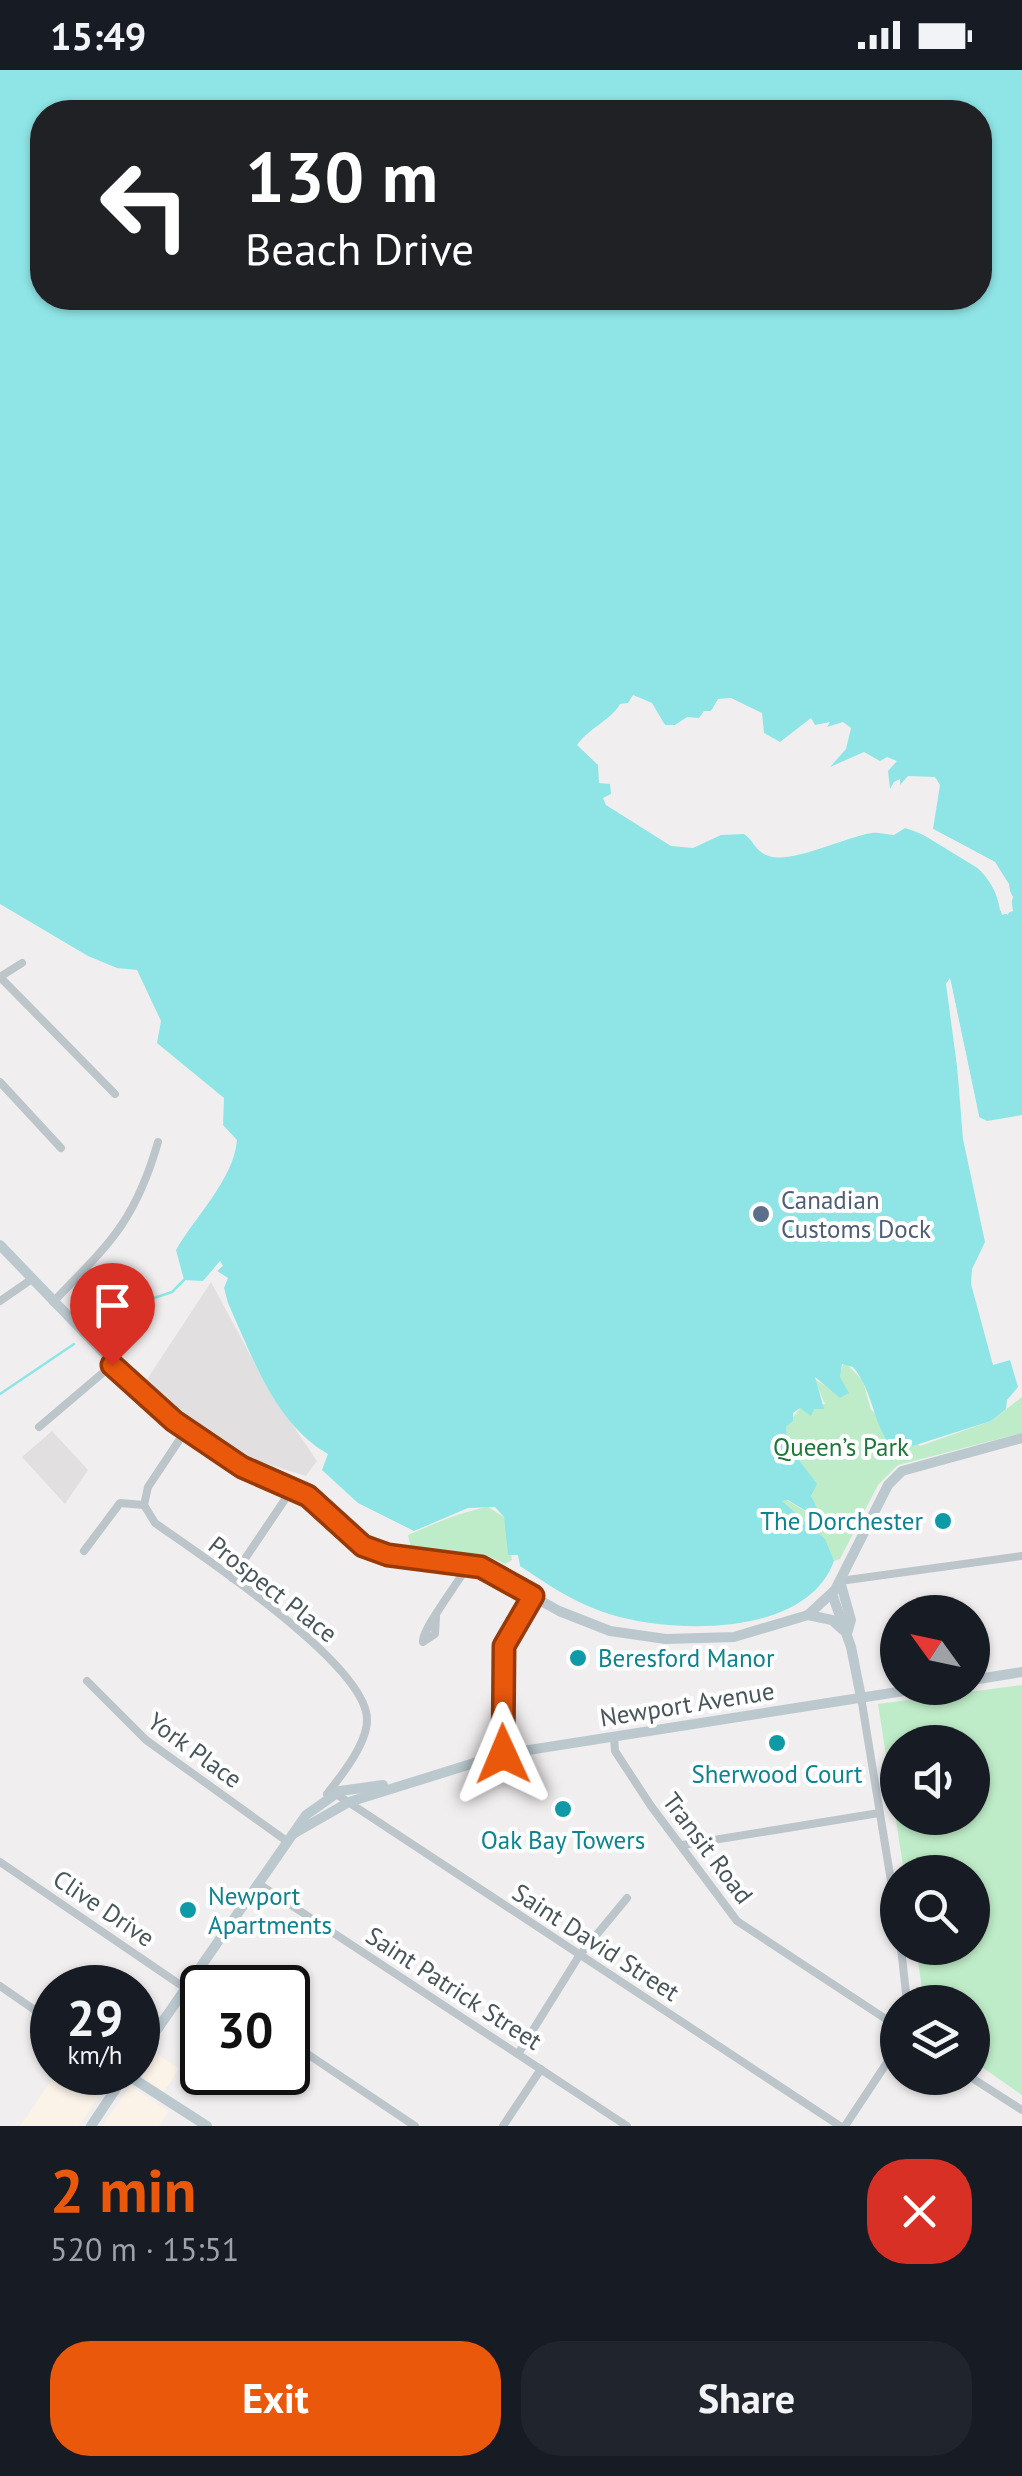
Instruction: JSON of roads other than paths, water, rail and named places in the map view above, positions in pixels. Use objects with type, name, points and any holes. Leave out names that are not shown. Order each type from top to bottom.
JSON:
[{"type":"main road","points":[[0,1245],[112,1365],[186,1430],[242,1467],[292,1488],[328,1510],[358,1542],[374,1552],[468,1565],[490,1572],[610,1631],[666,1640],[752,1634],[808,1615],[832,1594],[888,1486],[902,1471],[1022,1438]]},
{"type":"main road","points":[[840,1581],[851,1620],[847,1635]]},
{"type":"main road","points":[[832,1594],[847,1635],[860,1697]]},
{"type":"main road","points":[[808,1615],[832,1620],[847,1635]]},
{"type":"main road","points":[[990,1677],[1022,1672]]},
{"type":"main road","name":"Newport Avenue","points":[[291,1838],[349,1802],[503,1754],[880,1694]]},
{"type":"main road","points":[[202,1965],[306,1815],[333,1792],[399,1784]]},
{"type":"main road","points":[[160,2025],[180,1994]]},
{"type":"main road","points":[[91,2126],[111,2095]]},
{"type":"main road","points":[[160,2095],[207,2126]]},
{"type":"street","points":[[22,962],[0,977],[115,1094]]},
{"type":"street","points":[[0,1082],[61,1148]]},
{"type":"street","points":[[53,1302],[121,1232],[149,1173],[158,1142]]},
{"type":"street","points":[[0,1302],[32,1280]]},
{"type":"street","points":[[39,1427],[112,1365]]},
{"type":"street","points":[[84,1551],[120,1503],[144,1505],[148,1487],[186,1430]]},
{"type":"street","points":[[232,1578],[292,1488]]},
{"type":"street","name":"Prospect Place","points":[[144,1505],[155,1524],[317,1645],[367,1714],[360,1742],[333,1792]]},
{"type":"street","points":[[840,1581],[1022,1556]]},
{"type":"street","points":[[436,1617],[468,1565]]},
{"type":"street","points":[[503,1754],[504,1646],[533,1596]]},
{"type":"street","name":"York Place","points":[[87,1681],[146,1740],[291,1838]]},
{"type":"street","points":[[683,1844],[880,1813],[860,1697]]},
{"type":"street","name":"Transit Road","points":[[614,1736],[620,1760],[737,1922],[880,2015]]},
{"type":"street","name":"Saint David Street","points":[[333,1792],[843,2126]]},
{"type":"street","name":"Clive Drive","points":[[0,1862],[180,1985]]},
{"type":"street","name":"Saint Patrick Street","points":[[259,1884],[628,2126]]},
{"type":"street","points":[[518,2054],[579,1956],[628,1898]]},
{"type":"street","points":[[0,1986],[30,2007]]},
{"type":"street","points":[[310,2056],[415,2126]]},
{"type":"street","points":[[503,2126],[541,2069]]},
{"type":"street","points":[[843,2126],[880,2072]]},
{"type":"street","points":[[990,2090],[1022,2110]]},
{"type":"water","points":[[0,70],[1022,70],[1022,1115],[987,1121],[979,1117],[950,978],[963,1139],[985,1242],[972,1269],[971,1284],[993,1365],[1010,1360],[1018,1387],[1007,1400],[1006,1409],[991,1421],[906,1448],[886,1439],[853,1367],[842,1364],[840,1377],[849,1393],[840,1398],[815,1377],[824,1409],[814,1409],[811,1416],[800,1408],[786,1427],[789,1456],[799,1460],[817,1484],[811,1496],[817,1508],[814,1516],[788,1500],[782,1501],[825,1539],[834,1561],[819,1586],[795,1605],[734,1624],[666,1625],[609,1614],[586,1605],[520,1566],[518,1555],[508,1555],[504,1517],[495,1507],[468,1508],[414,1531],[358,1503],[322,1470],[328,1454],[293,1425],[256,1366],[228,1303],[224,1288],[228,1278],[217,1271],[223,1266],[220,1261],[203,1281],[184,1280],[176,1250],[221,1184],[237,1140],[223,1125],[224,1098],[157,1043],[161,1021],[137,970],[117,968],[88,956],[0,904]],"holes":[[[633,695],[652,703],[665,725],[675,725],[687,717],[699,718],[704,711],[711,711],[718,699],[731,698],[762,713],[764,733],[780,742],[811,718],[815,725],[830,722],[827,727],[843,722],[851,728],[846,749],[830,767],[864,752],[880,761],[887,757],[897,761],[888,771],[890,789],[894,782],[900,779],[900,785],[908,776],[935,777],[940,785],[933,829],[995,862],[1013,897],[1008,915],[1000,910],[989,880],[965,857],[905,828],[894,835],[872,833],[788,857],[766,855],[744,834],[721,835],[693,848],[671,846],[606,805],[603,798],[611,794],[610,784],[599,783],[598,765],[577,745]]]},
{"type":"waterway","points":[[92,1330],[127,1307],[172,1292],[184,1280]]},
{"type":"waterway","points":[[0,1394],[74,1344]]},
{"type":"place","name":"Canadian Customs Dock","points":[[761,1214]]},
{"type":"place","name":"The Dorchester","points":[[943,1521]]},
{"type":"place","name":"Beresford Manor","points":[[578,1658]]},
{"type":"place","name":"Sherwood Court","points":[[777,1743]]},
{"type":"place","name":"Oak Bay Towers","points":[[563,1809]]},
{"type":"place","name":"Newport Apartments","points":[[188,1910]]},
{"type":"park label","name":"Queen’s Park","points":[[841,1447]]}]
